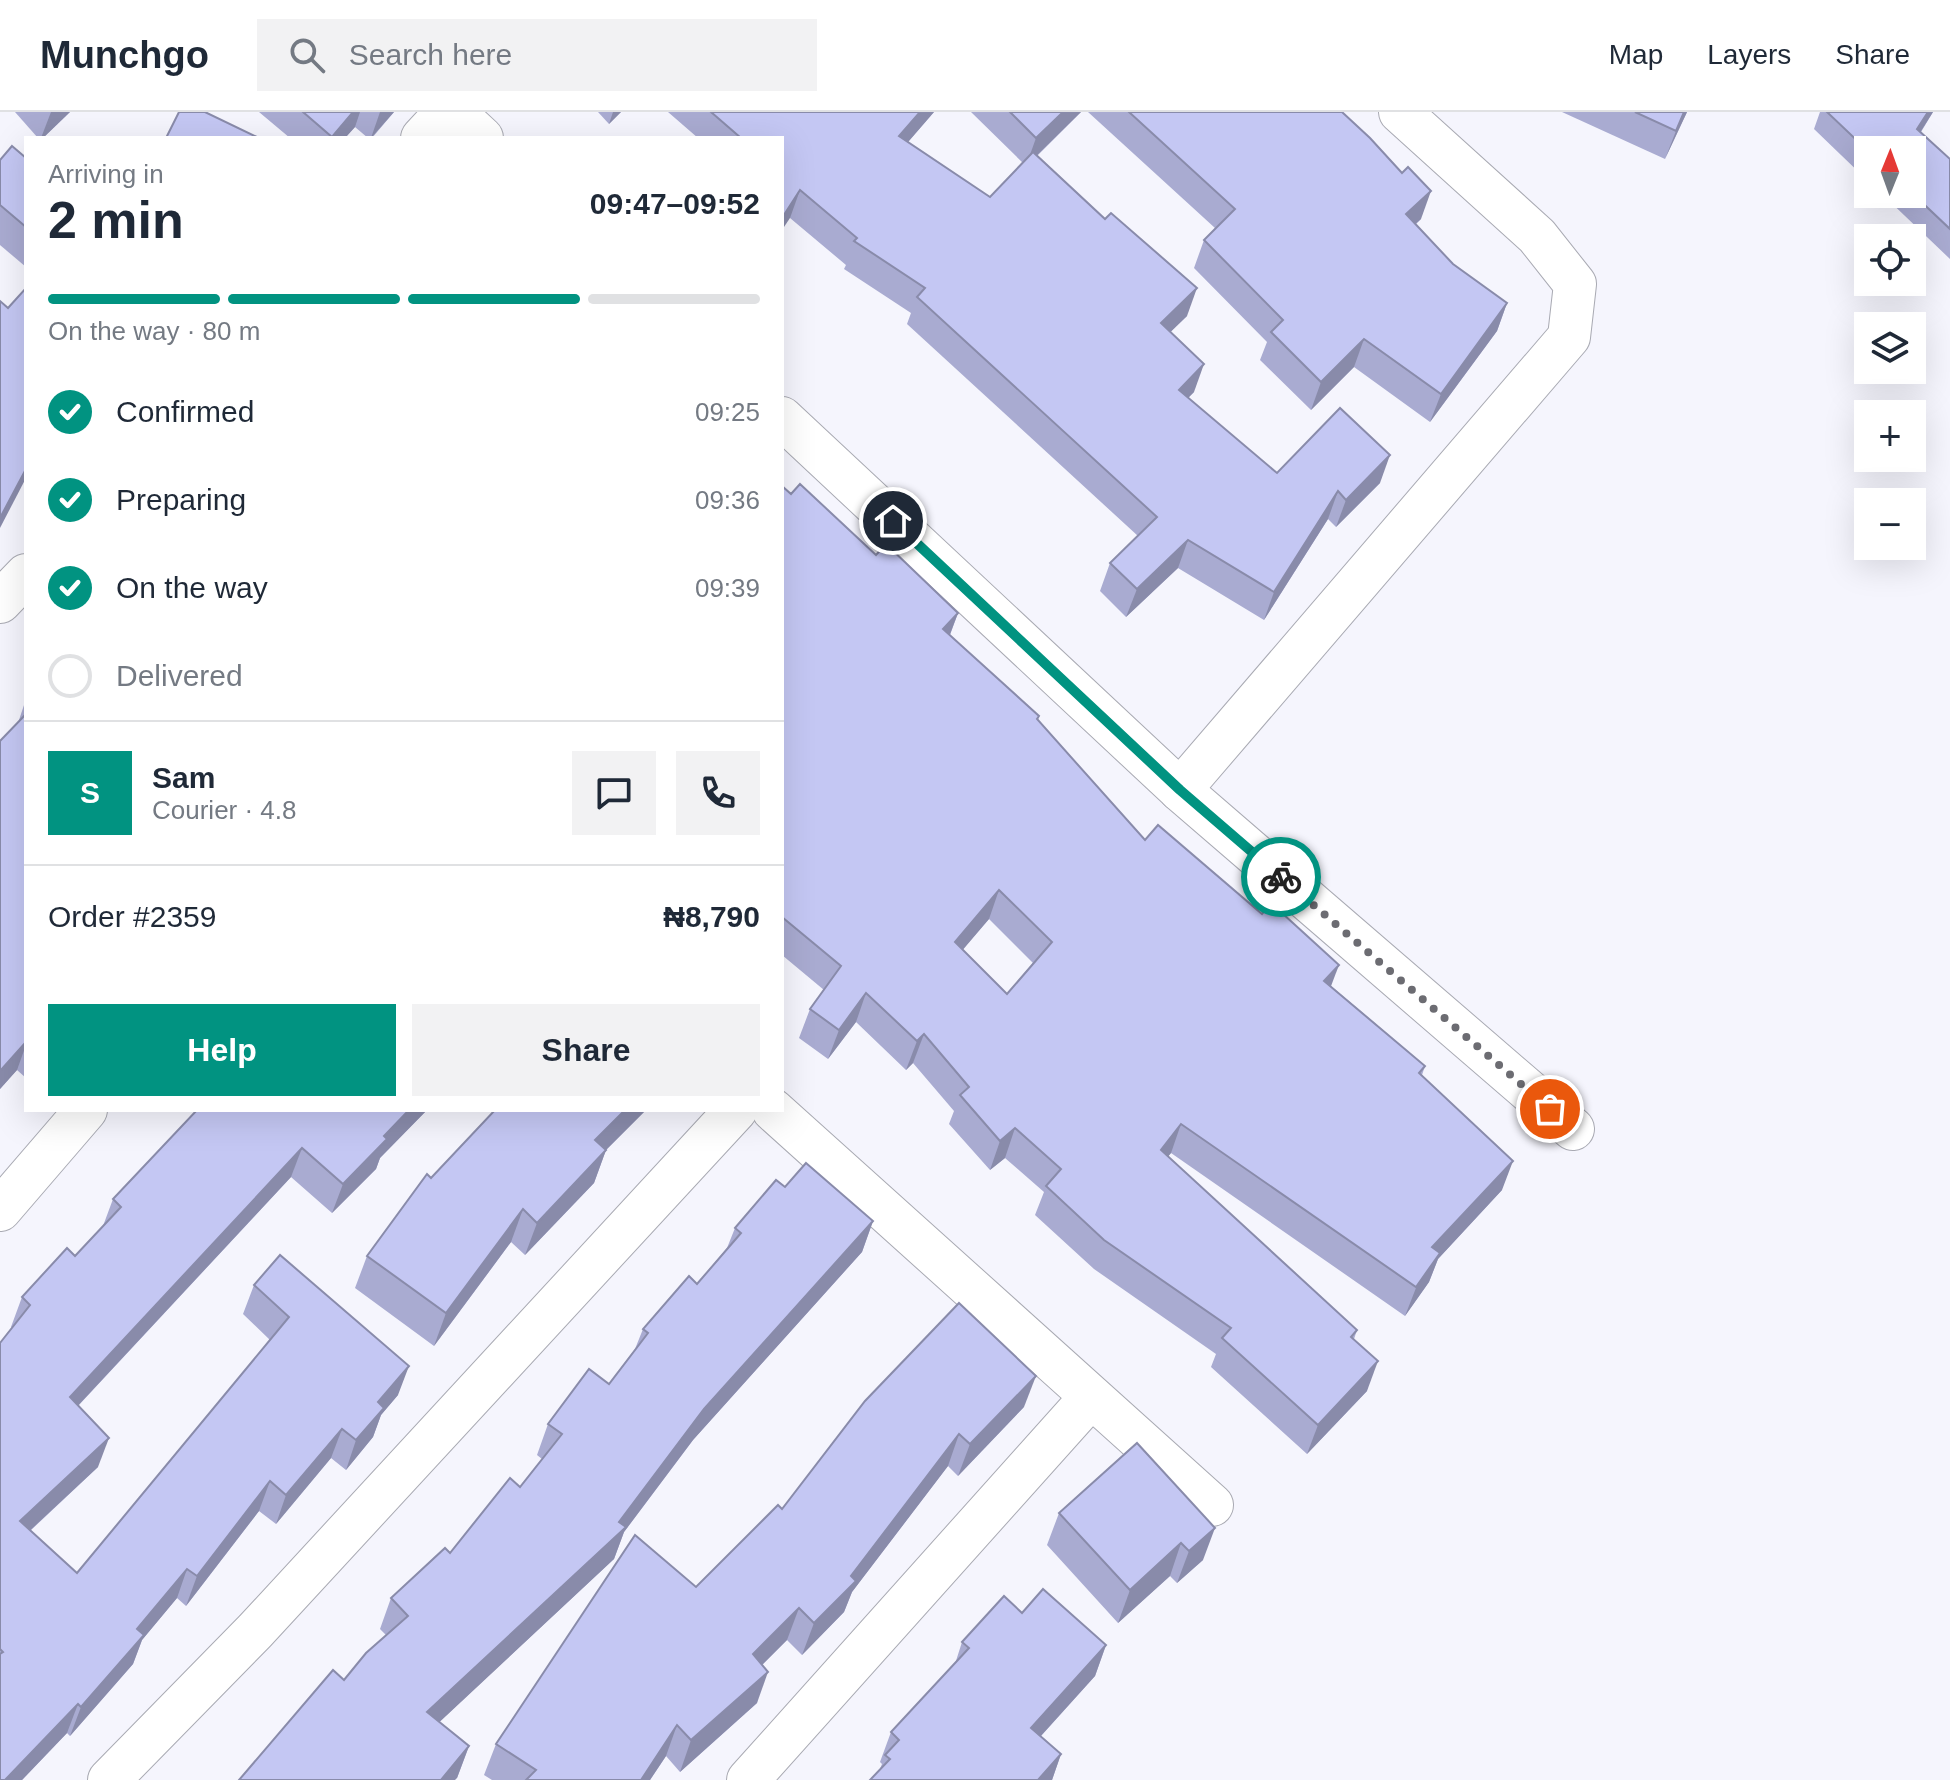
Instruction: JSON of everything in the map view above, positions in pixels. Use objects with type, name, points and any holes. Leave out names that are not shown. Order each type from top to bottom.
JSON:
[{"type":"street","points":[[424,136],[446,112]]},
{"type":"street","points":[[454,112],[480,136]]},
{"type":"street","points":[[1180,790],[1569,337],[1575,284],[1537,236],[1400,112]]},
{"type":"street","points":[[784,420],[1180,790],[1573,1129]]},
{"type":"street","points":[[0,602],[24,577]]},
{"type":"street","points":[[0,1210],[84,1112]]},
{"type":"street","points":[[109,1780],[255,1631],[734,1112]]},
{"type":"street","points":[[775,1112],[1212,1505]]},
{"type":"street","points":[[748,1780],[1091,1397]]},
{"type":"building","points":[[179,112],[205,112],[255,136],[167,136]]},
{"type":"building","points":[[303,112],[353,112],[331,136]]},
{"type":"building","points":[[711,112],[920,112],[899,136],[990,197],[1033,152],[1105,219],[1111,213],[1197,288],[1161,323],[1204,364],[1179,390],[1277,473],[1340,408],[1390,455],[1346,500],[1338,491],[1274,592],[1188,540],[1137,589],[1110,563],[1157,517],[917,297],[925,288],[854,241],[857,238],[800,190],[784,215],[784,136],[739,136]]},
{"type":"building","points":[[1010,112],[1063,112],[1036,138]]},
{"type":"building","points":[[1129,112],[1342,112],[1402,173],[1408,167],[1431,191],[1406,214],[1453,264],[1507,303],[1441,394],[1364,339],[1321,382],[1271,332],[1283,320],[1204,240],[1235,209]]},
{"type":"building","points":[[1635,112],[1684,112],[1676,131]]},
{"type":"building","points":[[1827,112],[1928,112],[1917,129],[1925,136],[1854,138]]},
{"type":"building","points":[[1926,137],[1950,159],[1950,229],[1926,206]]},
{"type":"building","points":[[12,146],[24,156],[24,225],[0,205],[0,160]]},
{"type":"building","points":[[24,290],[24,473],[0,518],[0,301],[8,308]]},
{"type":"building","points":[[800,484],[876,555],[886,544],[958,613],[943,629],[1039,716],[1037,719],[1145,840],[1158,825],[1262,914],[1271,903],[1339,965],[1324,981],[1425,1066],[1419,1073],[1513,1161],[1432,1247],[1440,1253],[1416,1287],[1181,1124],[1161,1150],[1357,1330],[1351,1337],[1378,1361],[1318,1425],[1222,1338],[1231,1328],[1104,1240],[1046,1186],[1061,1169],[1015,1128],[1000,1141],[960,1095],[969,1087],[924,1034],[917,1041],[866,993],[839,1030],[810,1009],[841,966],[784,919],[784,488],[791,494]],"holes":[[[999,890],[1052,942],[1007,994],[955,942]]]},
{"type":"building","points":[[24,716],[24,1044],[0,1071],[0,741]]},
{"type":"building","points":[[195,1112],[407,1112],[384,1136],[387,1139],[343,1184],[302,1148],[70,1397],[109,1438],[20,1521],[77,1573],[289,1317],[254,1285],[280,1255],[409,1366],[378,1402],[384,1408],[356,1440],[342,1429],[286,1495],[270,1481],[197,1576],[187,1569],[137,1629],[144,1635],[81,1707],[78,1704],[5,1780],[0,1780],[0,1654],[3,1652],[0,1649],[0,1343],[30,1305],[22,1297],[67,1248],[75,1256],[121,1207],[113,1199]]},
{"type":"building","points":[[493,1112],[623,1112],[595,1140],[606,1150],[537,1223],[523,1209],[446,1313],[367,1256],[427,1174],[431,1178]]},
{"type":"building","points":[[806,1163],[873,1221],[704,1409],[619,1522],[626,1527],[427,1712],[469,1746],[441,1780],[239,1780],[333,1670],[344,1680],[366,1653],[408,1616],[391,1598],[445,1548],[450,1553],[510,1478],[520,1487],[562,1434],[548,1424],[589,1369],[609,1384],[648,1333],[643,1329],[689,1276],[697,1284],[741,1233],[735,1228],[776,1180],[785,1187]]},
{"type":"building","points":[[959,1303],[1036,1376],[970,1444],[959,1434],[851,1576],[856,1581],[814,1623],[799,1608],[753,1654],[768,1672],[691,1740],[677,1725],[641,1780],[526,1780],[536,1770],[496,1744],[635,1535],[696,1587],[778,1505],[782,1509],[865,1401]]},
{"type":"building","points":[[1137,1443],[1215,1528],[1189,1551],[1181,1543],[1130,1590],[1059,1513]]},
{"type":"building","points":[[1043,1589],[1106,1645],[1031,1728],[1061,1754],[1038,1780],[870,1780],[890,1759],[885,1755],[899,1740],[891,1732],[969,1648],[962,1642],[1004,1596],[1022,1613]]},
{"type":"way so far","points":[[1281,877],[1550,1109]]},
{"type":"route","points":[[893,521],[1180,790],[1281,877]]}]
